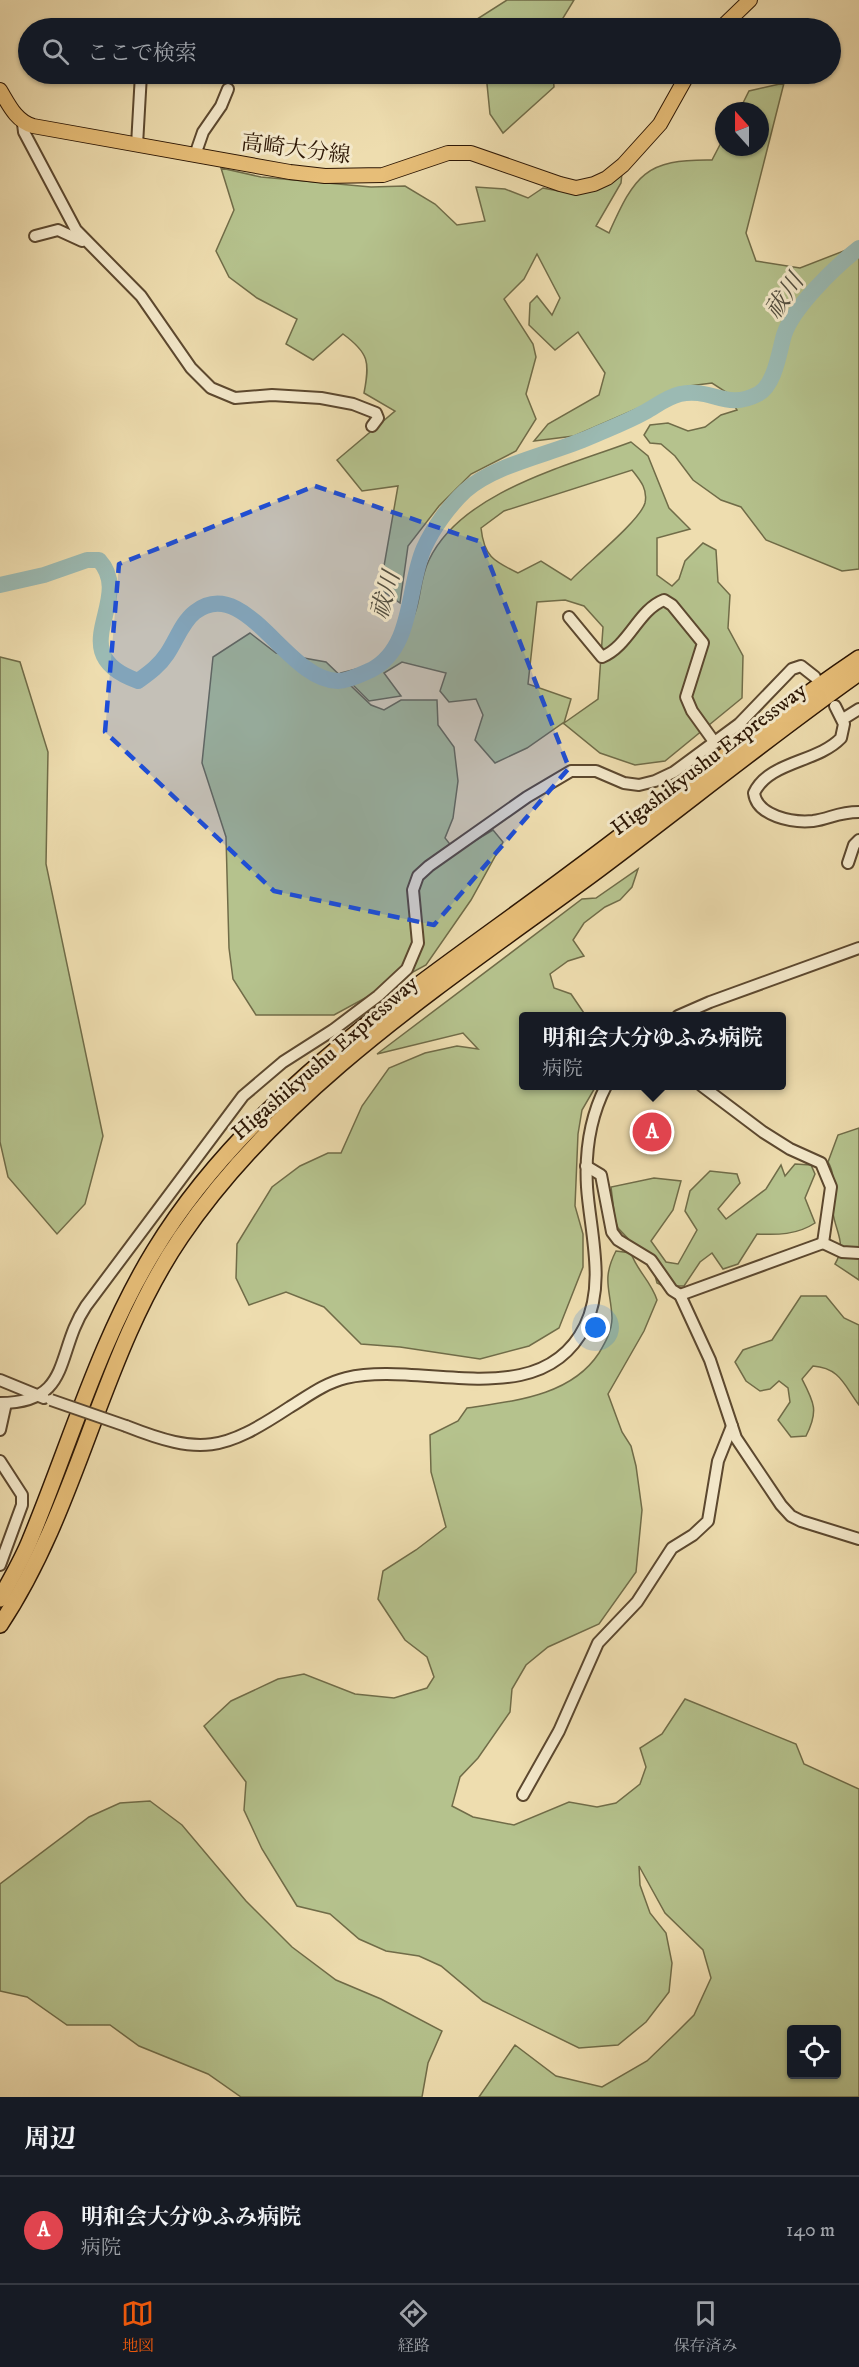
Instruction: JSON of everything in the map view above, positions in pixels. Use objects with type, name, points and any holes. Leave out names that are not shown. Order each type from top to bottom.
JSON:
[{"type":"highway","name":"Higashikyushu Expressway","points":[[0,1599],[29,1544],[89,1387],[136,1284],[176,1216],[232,1145],[267,1110],[364,1028],[859,658]]},
{"type":"highway","name":"Higashikyushu Expressway","points":[[0,1625],[42,1553],[104,1391],[148,1294],[178,1240],[237,1165],[277,1123],[354,1055],[436,989],[859,673]]},
{"type":"main road","points":[[731,18],[750,0]]},
{"type":"main road","name":"高崎大分線","points":[[23,124],[290,172],[358,177],[383,175],[448,153],[471,153],[576,188],[608,178],[622,165],[660,124],[682,84]]},
{"type":"main road","points":[[0,90],[23,124]]},
{"type":"street","points":[[136,145],[140,84]]},
{"type":"street","points":[[195,155],[203,132],[221,106],[228,89]]},
{"type":"street","points":[[23,124],[24,132],[68,220],[141,296],[191,368],[210,388],[235,398],[288,396],[353,404],[376,412],[378,418],[372,426]]},
{"type":"street","points":[[35,236],[58,230],[92,245]]},
{"type":"street","points":[[569,617],[602,657],[609,654],[627,638],[654,603],[663,600],[672,604],[703,643],[687,697],[692,711],[715,743]]},
{"type":"street","points":[[0,1430],[3,1403],[29,1401],[40,1396],[55,1379],[78,1318],[197,1161],[235,1104],[275,1068],[346,1020],[397,981],[407,969],[418,943],[413,890],[418,876],[527,797],[571,771],[596,771],[624,783],[639,785],[655,781],[674,772],[739,724],[792,669],[801,666],[815,677]]},
{"type":"street","points":[[835,706],[843,719],[844,734],[837,742],[766,776],[754,793],[755,802],[764,811],[814,821],[842,812],[859,812]]},
{"type":"street","points":[[843,719],[859,709]]},
{"type":"street","points":[[848,863],[854,845],[859,840]]},
{"type":"street","points":[[689,1012],[710,1002],[859,948]]},
{"type":"street","points":[[0,1380],[51,1401],[180,1443],[222,1443],[249,1434],[315,1391],[344,1378],[373,1373],[397,1373],[479,1380],[532,1373],[565,1353],[584,1328],[595,1292],[586,1166],[593,1122],[605,1090]]},
{"type":"street","points":[[707,1090],[763,1132],[790,1149],[821,1163],[831,1187],[823,1243]]},
{"type":"street","points":[[586,1166],[601,1175],[612,1232],[618,1240],[651,1260],[672,1290],[680,1295],[710,1360],[732,1426],[748,1456],[790,1516],[859,1539]]},
{"type":"street","points":[[680,1295],[823,1243],[842,1252],[859,1253]]},
{"type":"street","points":[[523,1795],[559,1731],[598,1643],[637,1602],[672,1548],[693,1535],[708,1521],[718,1461],[732,1426]]},
{"type":"street","points":[[0,1461],[22,1495],[22,1505],[0,1565]]},
{"type":"highlighted area","points":[[315,486],[481,542],[569,768],[434,925],[274,891],[105,732],[119,564]]},
{"type":"green space","points":[[507,0],[574,0],[563,18],[479,18]]},
{"type":"green space","points":[[487,84],[554,84],[554,87],[503,133],[490,114]]},
{"type":"green space","points":[[784,84],[769,142],[769,102],[744,102],[749,91]]},
{"type":"green space","points":[[715,154],[766,156],[746,233],[756,261],[800,268],[859,245],[859,569],[842,571],[766,540],[741,507],[721,500],[693,480],[675,456],[661,444],[650,443],[644,435],[650,425],[668,423],[688,431],[705,427],[721,415],[737,410],[726,392],[712,383],[689,386],[574,436],[534,441],[548,424],[599,395],[605,373],[578,332],[555,350],[529,325],[530,303],[537,296],[552,315],[560,298],[537,254],[524,279],[504,299],[533,344],[536,357],[526,394],[536,419],[516,451],[471,474],[439,506],[408,546],[400,603],[380,589],[398,486],[362,491],[337,460],[395,411],[364,393],[367,373],[366,359],[352,341],[343,334],[313,360],[286,344],[297,319],[257,298],[229,277],[216,251],[234,210],[221,168],[261,177],[371,187],[405,186],[435,204],[457,225],[485,221],[476,187],[505,189],[528,198],[543,188],[575,192],[593,188],[622,173],[621,183],[596,226],[609,233],[627,197],[645,174],[671,163],[712,160]]},
{"type":"green space","points":[[631,442],[648,456],[669,508],[690,529],[657,538],[657,575],[672,586],[679,579],[685,561],[703,543],[716,550],[718,582],[730,595],[728,628],[743,656],[742,698],[665,761],[635,765],[600,753],[563,723],[527,748],[495,763],[475,740],[483,715],[476,699],[449,702],[440,691],[446,673],[402,662],[384,673],[401,696],[369,701],[341,673],[388,661],[413,619],[429,560],[444,536],[465,516],[518,484]],"holes":[[[632,470],[645,493],[645,503],[641,511],[571,580],[541,561],[518,573],[496,561],[487,551],[481,528],[504,511]],[[565,600],[584,606],[603,627],[598,699],[564,723],[571,699],[528,684],[537,602]]]},
{"type":"green space","points":[[250,633],[276,653],[326,662],[371,705],[384,710],[401,700],[437,700],[438,725],[454,747],[458,781],[453,818],[445,838],[456,852],[493,830],[503,842],[471,900],[426,965],[334,1015],[256,1015],[233,979],[229,948],[226,837],[202,763],[213,657]]},
{"type":"green space","points":[[0,657],[20,662],[48,752],[46,864],[103,1136],[85,1204],[57,1234],[8,1177],[0,1142]]},
{"type":"green space","points":[[638,869],[632,887],[620,900],[605,907],[584,923],[573,940],[584,956],[568,961],[550,974],[554,988],[571,994],[583,1012],[519,1012],[519,1090],[594,1090],[582,1110],[578,1134],[575,1206],[583,1234],[583,1267],[559,1328],[529,1346],[480,1359],[400,1347],[361,1344],[324,1307],[286,1292],[249,1305],[236,1278],[237,1244],[272,1187],[300,1166],[328,1153],[341,1153],[362,1106],[389,1068],[425,1053],[457,1046],[478,1049],[463,1033],[377,1054],[582,899],[596,898]]},
{"type":"green space","points":[[859,1128],[859,1249],[854,1258],[859,1258],[859,1280],[835,1264],[840,1250],[840,1238],[833,1213],[833,1175],[828,1162],[838,1135]]},
{"type":"green space","points":[[795,1164],[811,1165],[815,1174],[805,1198],[815,1223],[794,1232],[757,1234],[738,1264],[723,1269],[712,1253],[700,1262],[684,1286],[663,1286],[657,1283],[652,1264],[618,1228],[615,1220],[611,1187],[654,1178],[681,1181],[673,1210],[651,1241],[666,1262],[678,1264],[697,1230],[685,1211],[690,1191],[710,1171],[737,1174],[740,1183],[718,1209],[726,1219],[766,1189],[781,1165],[785,1176]]},
{"type":"green space","points":[[616,1251],[631,1253],[657,1300],[644,1331],[608,1394],[622,1432],[631,1446],[636,1466],[642,1510],[636,1572],[599,1624],[548,1647],[526,1665],[512,1689],[510,1712],[478,1758],[460,1777],[452,1806],[473,1817],[514,1825],[569,1802],[597,1807],[616,1803],[640,1784],[646,1767],[640,1748],[662,1734],[685,1699],[796,1744],[804,1764],[859,1789],[859,2097],[479,2097],[515,2045],[556,2076],[602,2087],[647,2061],[694,2015],[711,1978],[703,1950],[665,1913],[639,1866],[640,1885],[650,1913],[666,1933],[672,1963],[669,1992],[646,2022],[618,2045],[579,2048],[483,2001],[441,1966],[419,1956],[386,1951],[359,1939],[330,1914],[297,1906],[262,1849],[244,1810],[246,1782],[204,1726],[231,1701],[278,1679],[304,1674],[355,1694],[394,1698],[427,1688],[434,1677],[427,1657],[405,1640],[378,1599],[383,1571],[446,1527],[431,1472],[430,1435],[458,1421],[467,1408],[540,1394],[573,1379],[587,1367],[599,1353],[611,1328],[609,1270]]},
{"type":"green space","points":[[801,1296],[826,1296],[844,1318],[859,1325],[859,1405],[835,1374],[822,1367],[813,1366],[802,1379],[812,1401],[813,1420],[806,1436],[791,1437],[778,1420],[790,1402],[788,1388],[779,1381],[770,1389],[760,1391],[746,1381],[735,1362],[743,1350],[772,1340]]},
{"type":"green space","points":[[150,1801],[182,1825],[246,1901],[292,1947],[336,1980],[381,1999],[442,2031],[428,2063],[422,2097],[241,2097],[208,2074],[139,2046],[110,2025],[67,2025],[27,1997],[0,1991],[0,1884],[89,1817],[120,1803]]},
{"type":"waterway","name":"祓川","points":[[0,585],[44,575],[87,560],[99,560],[108,576],[110,592],[101,641],[104,656],[115,669],[138,681],[164,658],[190,616],[213,604],[231,606],[249,617],[301,665],[319,676],[338,681],[355,677],[385,660],[395,647],[407,615],[424,548],[442,518],[465,491],[492,474],[590,437],[631,419],[675,395],[701,393],[727,400],[737,400],[758,394],[769,383],[784,335],[796,312],[828,276],[859,248]]},
{"type":"place","name":"明和会大分ゆふみ病院","points":[[652,1132]]}]
